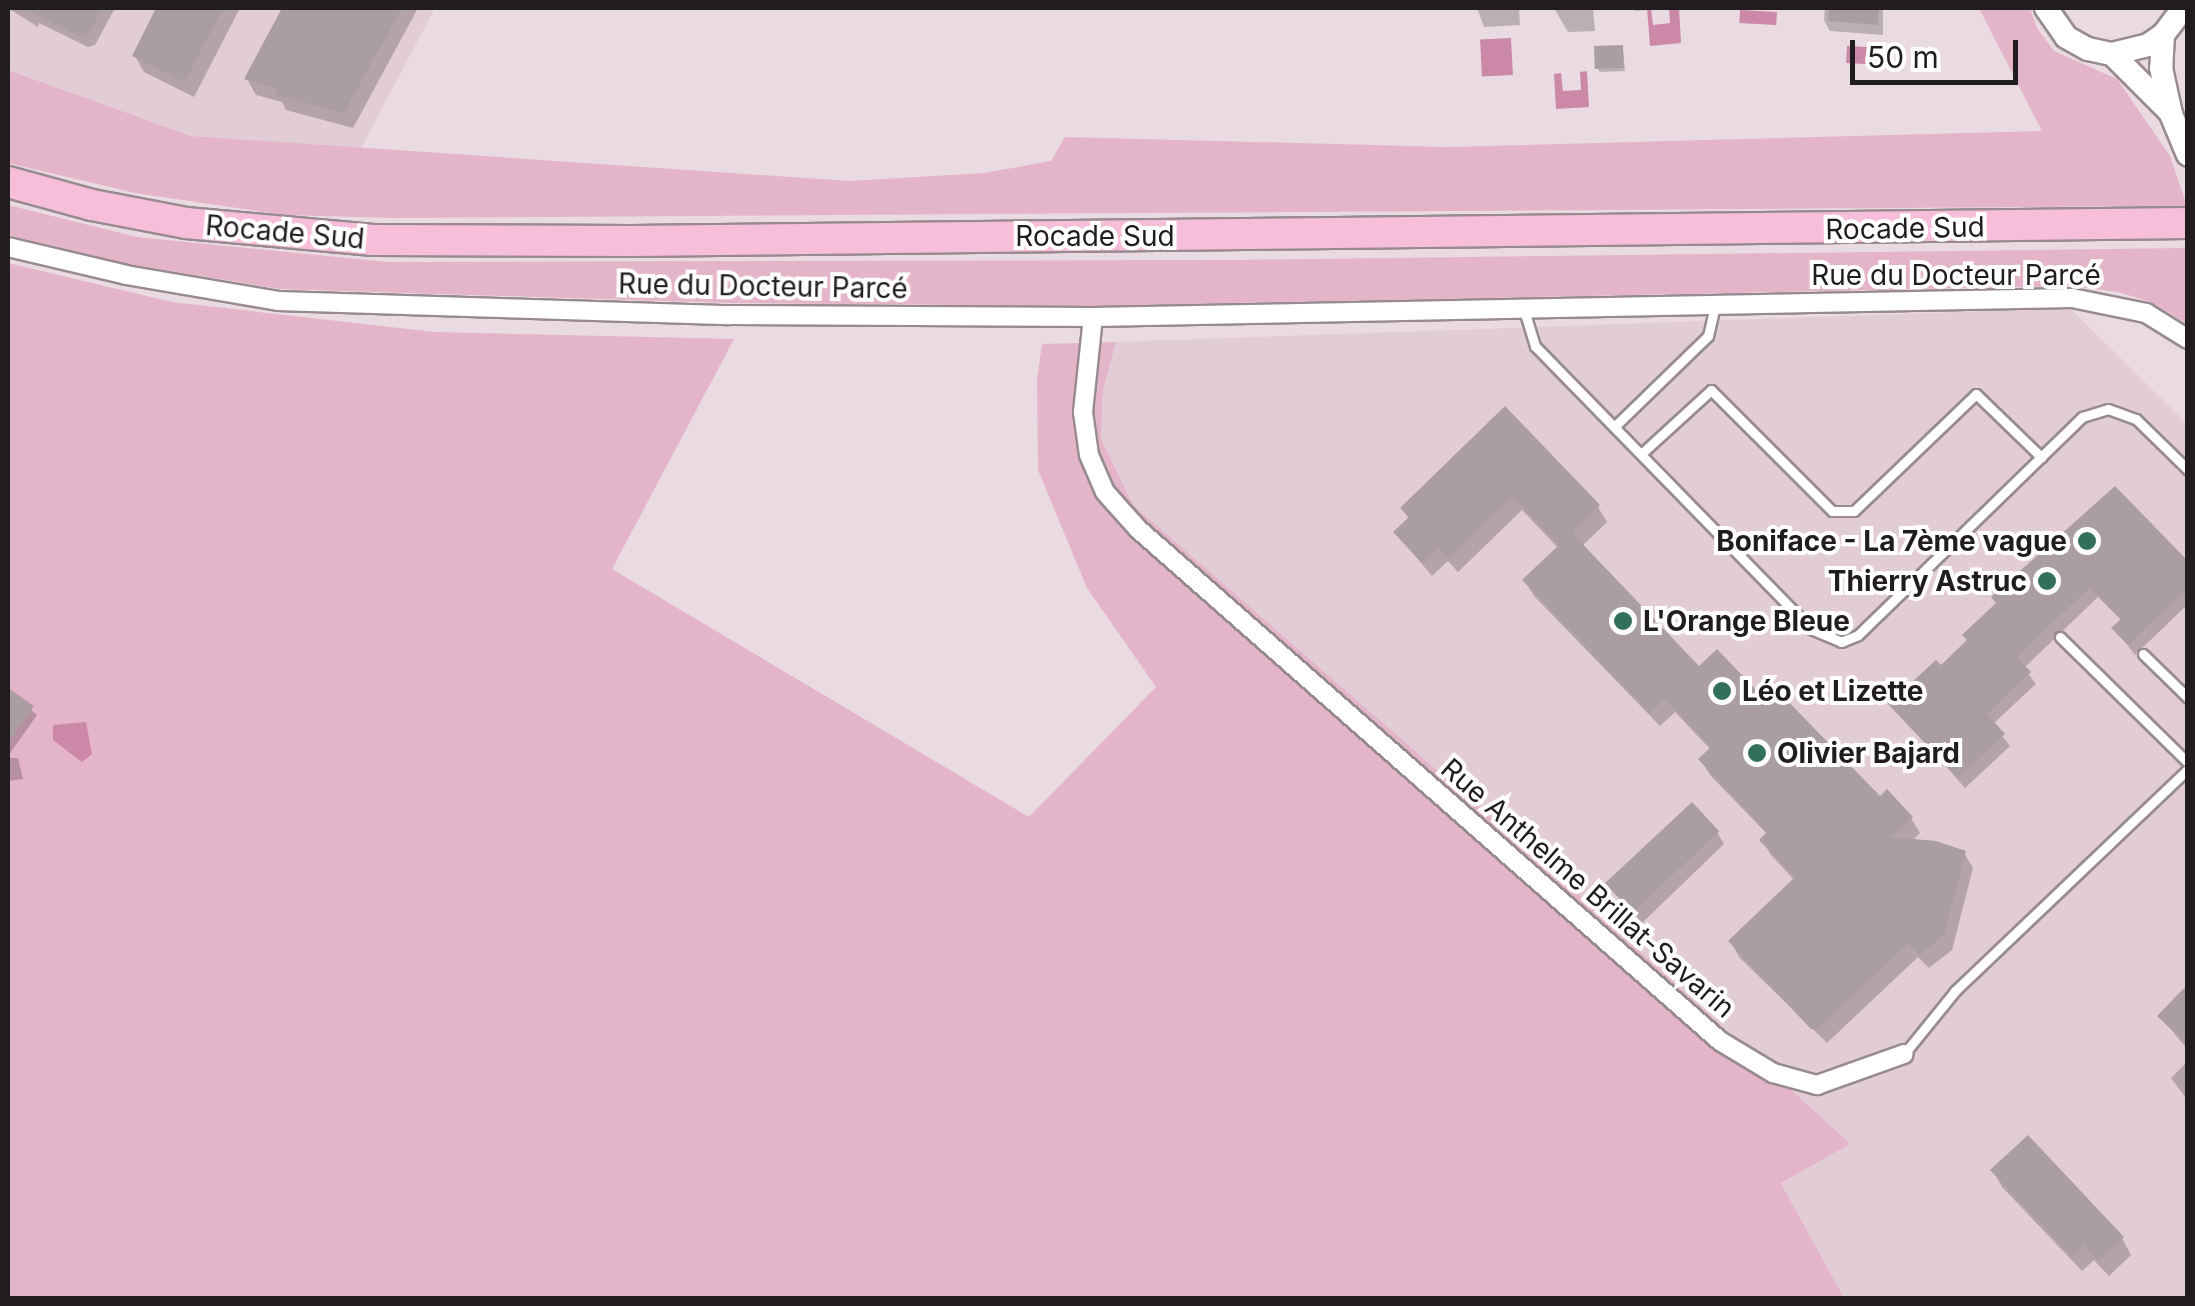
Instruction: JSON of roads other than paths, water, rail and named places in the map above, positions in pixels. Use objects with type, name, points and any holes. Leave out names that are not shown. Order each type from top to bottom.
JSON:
[{"type":"main road","name":"Rocade Sud","points":[[8,182],[92,205],[264,233],[452,241],[2187,223]]},
{"type":"street","points":[[2046,8],[2066,37],[2088,49],[2112,54],[2130,52],[2164,35]]},
{"type":"street","points":[[2182,8],[2164,35],[2161,68],[2171,114],[2188,155]]},
{"type":"street","points":[[2112,54],[2171,114]]},
{"type":"street","name":"Rue du Docteur Parcé","points":[[8,247],[126,275],[278,301],[730,315],[1093,317],[2072,298],[2146,313],[2188,339]]},
{"type":"street","name":"Rue Anthelme Brillat-Savarin","points":[[1093,317],[1083,412],[1089,455],[1104,492],[1138,529],[1720,1041],[1773,1074],[1817,1085],[1904,1054]]},
{"type":"lane","points":[[1614,427],[1708,336],[1716,302]]},
{"type":"lane","points":[[1524,307],[1535,346],[1812,630],[1841,642],[1858,636],[2082,418],[2108,409],[2136,418],[2188,470]]},
{"type":"lane","points":[[1640,454],[1712,390],[1832,512],[1854,511],[1976,394],[2041,458]]},
{"type":"lane","points":[[2060,637],[2188,766]]},
{"type":"lane","points":[[2144,654],[2188,698]]},
{"type":"lane","name":"Rue Anthelme Brillat-Savarin","points":[[1904,1054],[1955,991],[2188,766]]},
{"type":"place","name":"Boniface - La 7ème vague","points":[[2087,541]]},
{"type":"place","name":"Thierry Astruc","points":[[2047,581]]},
{"type":"place","name":"L'Orange Bleue","points":[[1623,621]]},
{"type":"place","name":"Léo et Lizette","points":[[1722,691]]},
{"type":"place","name":"Olivier Bajard","points":[[1757,753]]}]
